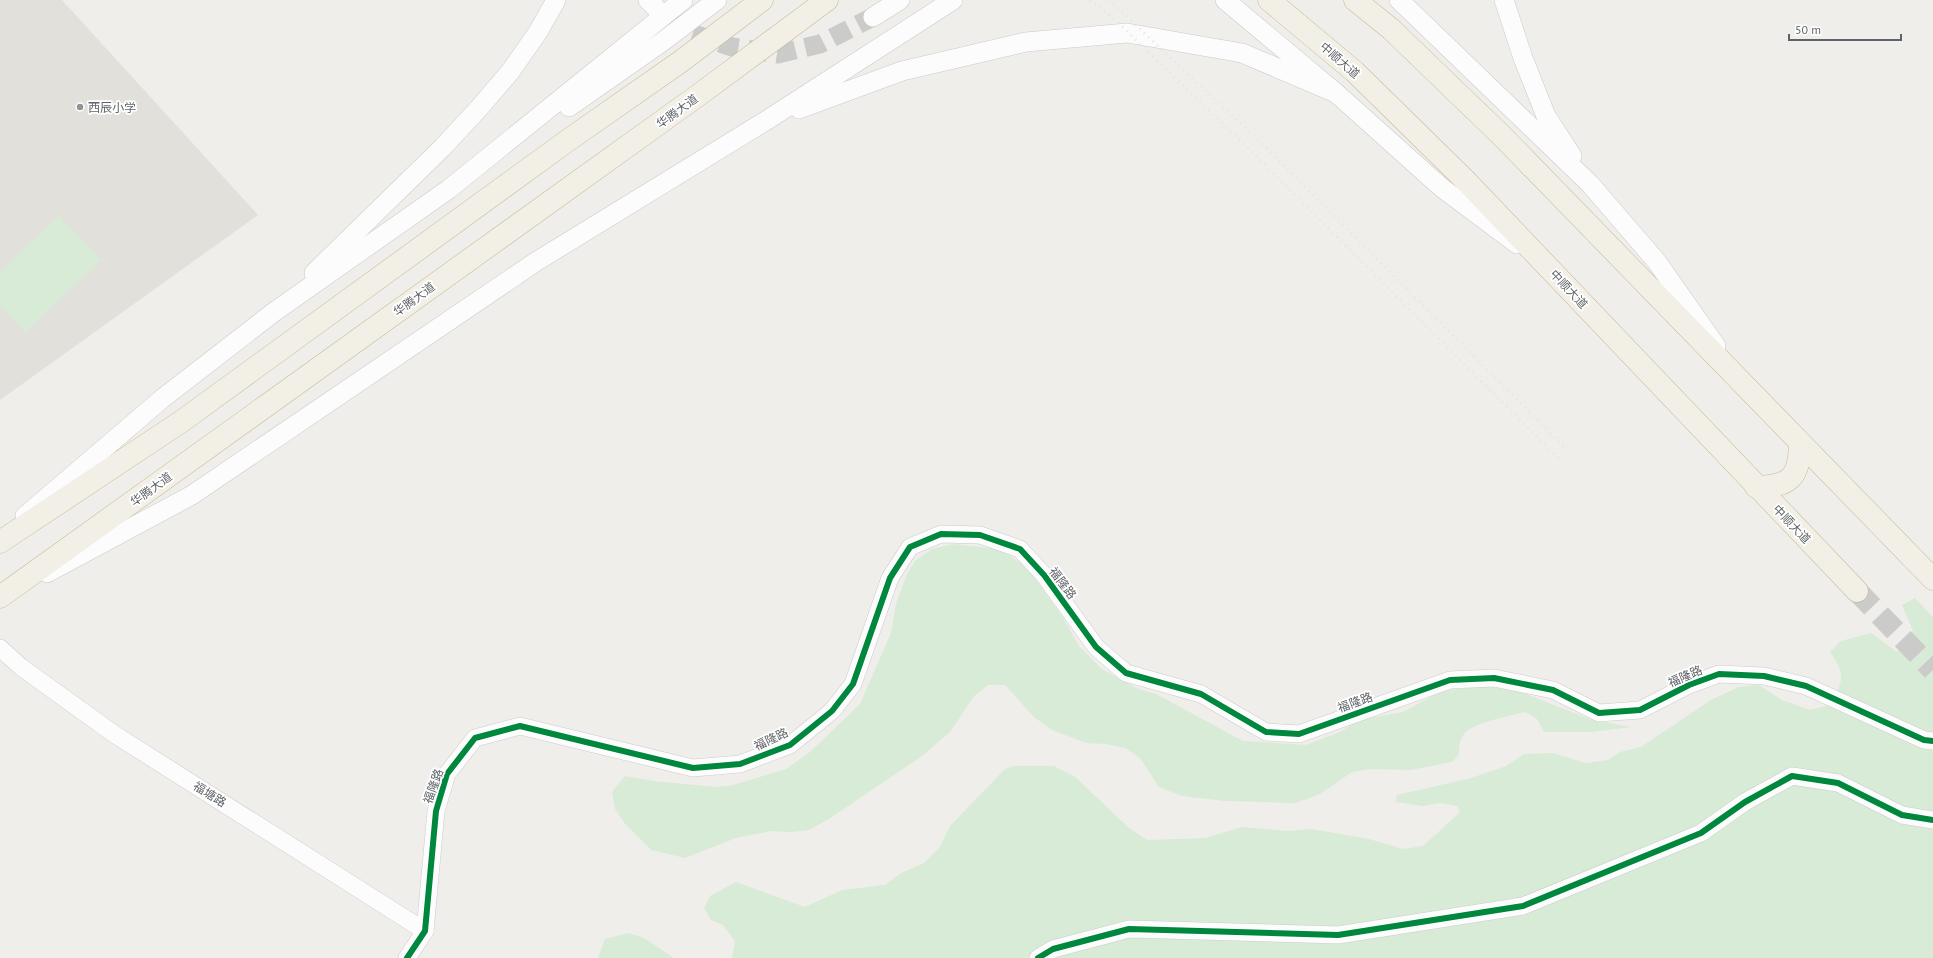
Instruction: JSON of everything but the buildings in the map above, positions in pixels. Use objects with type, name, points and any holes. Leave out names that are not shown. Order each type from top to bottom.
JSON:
[{"type":"highway","points":[[0,542],[182,420],[560,146],[680,62],[762,0]]},
{"type":"highway","name":"华腾大道","points":[[0,598],[700,94],[827,0]]},
{"type":"highway","name":"中顺大道","points":[[1269,0],[1355,72],[1464,180],[1857,591]]},
{"type":"highway","points":[[1355,0],[1391,29],[1503,136],[1933,579]]},
{"type":"highway","points":[[1756,487],[1776,486],[1792,479],[1800,463],[1800,443]]},
{"type":"main road","points":[[274,312],[438,152],[480,107],[514,66],[538,32],[556,0]]},
{"type":"main road","points":[[449,189],[683,0]]},
{"type":"main road","points":[[0,537],[163,398],[274,312],[662,42],[717,0]]},
{"type":"main road","points":[[873,17],[900,0]]},
{"type":"main road","points":[[0,598],[192,495],[537,261],[767,120],[953,0]]},
{"type":"main road","points":[[1225,0],[1336,94],[1442,188],[1548,267]]},
{"type":"main road","points":[[1399,0],[1590,184],[1657,262],[1741,381]]},
{"type":"main road","points":[[1504,0],[1523,58],[1546,116],[1590,184]]},
{"type":"main road","points":[[767,120],[910,69],[1026,42],[1127,34],[1242,53],[1336,94]]},
{"type":"street","name":"福隆路","points":[[407,958],[425,931],[436,811],[447,774],[475,738],[520,726],[693,768],[740,764],[790,745],[832,711],[853,684],[890,578],[910,547],[941,534],[980,535],[1020,549],[1044,575],[1096,647],[1126,673],[1201,694],[1266,732],[1299,734],[1450,680],[1494,678],[1553,690],[1599,712],[1640,710],[1689,685],[1719,674],[1764,676],[1806,686],[1924,740],[1933,741]]},
{"type":"street","name":"福塘路","points":[[0,648],[21,667],[114,734],[425,931]]},
{"type":"street","points":[[1038,958],[1053,949],[1129,929],[1338,935],[1523,906],[1701,833],[1745,802],[1792,776],[1838,783],[1902,815],[1933,820]]},
{"type":"shaded area","name":"西辰小学","points":[[0,0],[62,0],[258,215],[0,400]]},
{"type":"green space","points":[[59,215],[101,260],[25,332],[0,305],[0,272]]},
{"type":"green space","points":[[954,544],[999,549],[1024,565],[1063,618],[1079,646],[1102,669],[1138,689],[1156,694],[1243,741],[1305,745],[1340,732],[1359,720],[1403,712],[1434,695],[1448,690],[1485,686],[1518,691],[1592,720],[1631,727],[1592,732],[1544,732],[1537,719],[1526,712],[1483,723],[1468,730],[1461,739],[1459,755],[1452,762],[1410,770],[1372,769],[1352,772],[1320,794],[1296,803],[1225,801],[1182,796],[1159,787],[1140,758],[1125,748],[1106,744],[1086,743],[1052,730],[1034,717],[1005,685],[988,685],[974,696],[950,732],[922,756],[829,819],[809,830],[791,832],[771,831],[736,838],[685,858],[651,850],[626,825],[615,809],[612,792],[625,776],[654,781],[715,787],[733,785],[786,769],[810,752],[860,704],[891,633],[896,604],[906,576],[915,561],[932,549]]},
{"type":"green space","points":[[1915,598],[1933,617],[1933,958],[732,958],[735,941],[723,925],[711,920],[704,908],[710,896],[736,882],[805,907],[842,890],[885,885],[901,873],[924,863],[940,847],[950,826],[1005,769],[1013,766],[1054,766],[1074,776],[1129,828],[1147,840],[1205,838],[1242,827],[1288,831],[1312,829],[1369,839],[1403,849],[1423,846],[1460,812],[1457,806],[1440,803],[1423,806],[1396,802],[1397,795],[1471,778],[1506,766],[1524,754],[1553,753],[1585,763],[1608,760],[1620,752],[1641,747],[1711,700],[1739,687],[1759,685],[1782,700],[1810,710],[1829,705],[1840,684],[1841,678],[1839,667],[1830,652],[1841,641],[1871,633],[1897,652],[1913,631],[1902,605]]},
{"type":"green space","points":[[628,933],[644,938],[674,958],[598,958],[605,939]]},
{"type":"tunnel","points":[[669,17],[691,33],[732,47],[778,54],[820,44],[873,17]]},
{"type":"tunnel","points":[[1857,591],[1933,670]]},
{"type":"railway","points":[[1090,0],[1113,18],[1250,150],[1558,458]]},
{"type":"railway","points":[[1109,0],[1259,141],[1567,450]]},
{"type":"cycle path","points":[[407,958],[425,931],[436,811],[447,774],[475,738],[520,726],[693,768],[740,764],[790,745],[832,711],[853,684],[890,578],[910,547],[941,534],[980,535],[1020,549],[1044,575],[1096,647],[1126,673],[1201,694],[1266,732],[1299,734],[1450,680],[1494,678],[1553,690],[1599,713],[1640,710],[1689,685],[1719,674],[1764,676],[1806,686],[1924,740],[1933,741]]},
{"type":"cycle path","points":[[1038,958],[1053,949],[1129,929],[1338,935],[1523,906],[1701,833],[1745,802],[1792,776],[1838,783],[1902,815],[1933,820]]},
{"type":"place","name":"西辰小学","points":[[80,107]]}]
